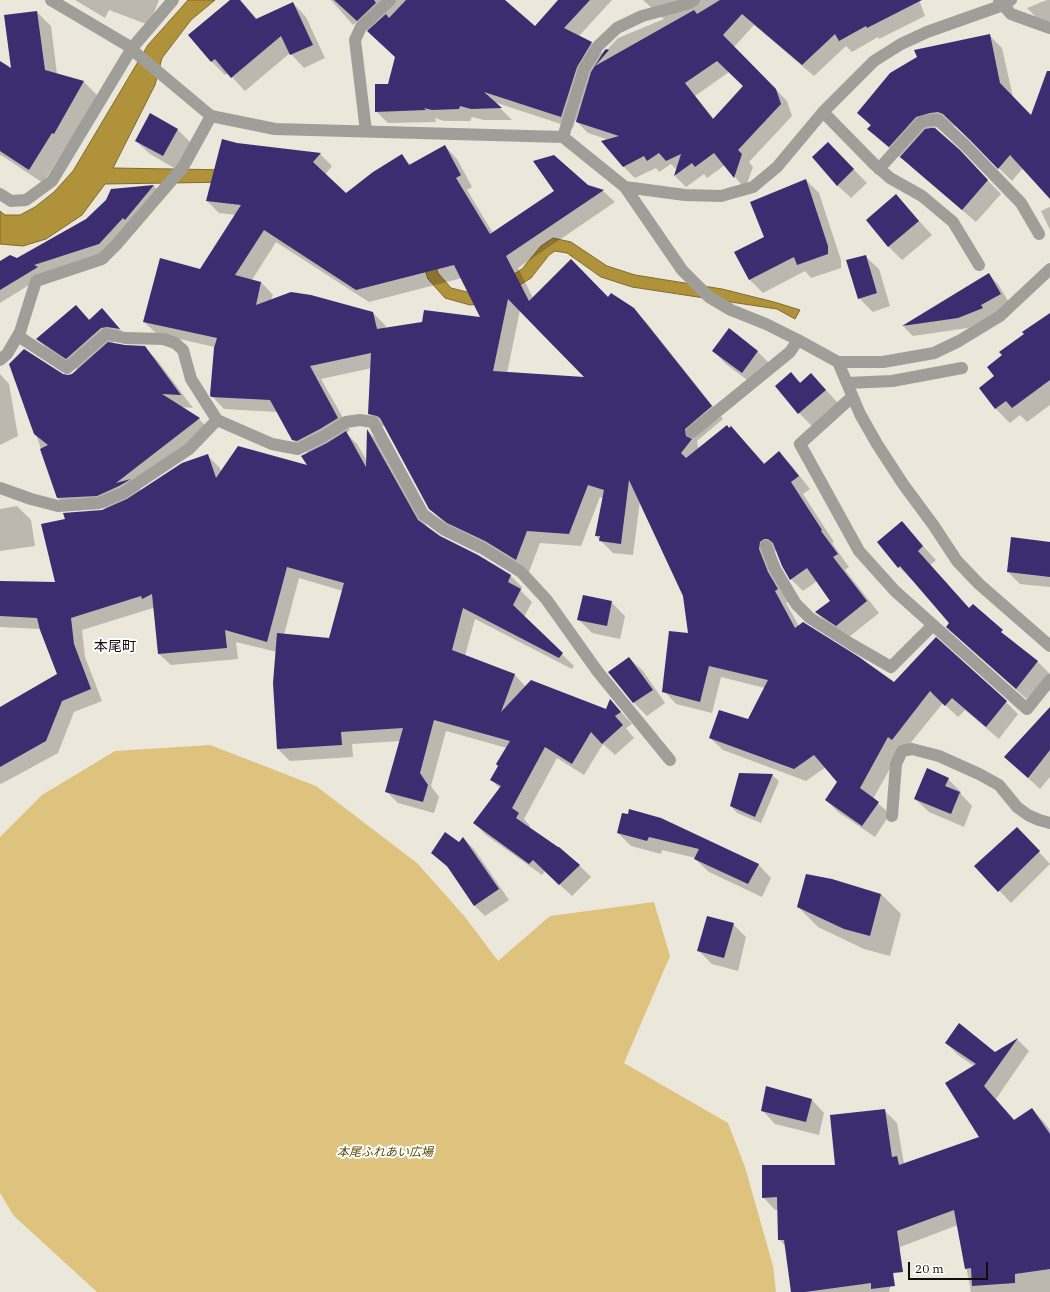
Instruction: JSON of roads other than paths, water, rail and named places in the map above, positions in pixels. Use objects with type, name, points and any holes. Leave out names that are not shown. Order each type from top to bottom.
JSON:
[{"type":"street","points":[[51,0],[134,51],[211,116],[275,129],[563,138],[625,187],[682,270],[708,297],[731,310],[766,324],[838,362],[883,362],[934,353],[959,341],[1000,316],[1050,269]]},
{"type":"street","points":[[0,194],[11,201],[26,200],[52,181],[134,51],[173,0]]},
{"type":"street","points":[[366,131],[355,40],[360,27],[390,0]]},
{"type":"street","points":[[563,138],[584,69],[598,46],[617,28],[642,16],[687,4],[694,0]]},
{"type":"street","points":[[625,187],[685,195],[721,196],[753,187],[777,167],[823,112],[874,61],[901,44],[927,32],[1004,2],[1011,14],[1050,28]]},
{"type":"street","points":[[823,112],[879,169],[890,178],[922,196],[953,222],[979,265]]},
{"type":"street","points":[[0,360],[7,354],[18,336],[36,281],[102,259],[116,245],[183,167],[211,116]]},
{"type":"street","points":[[879,169],[921,122],[938,120],[1021,203],[1039,234]]},
{"type":"street","points":[[18,336],[67,368],[106,334],[125,338],[164,339],[175,343],[183,350],[191,379],[217,420],[272,444],[298,449],[346,422],[360,420],[373,422],[423,514],[443,529],[482,548],[521,572],[546,599],[598,672],[670,760]]},
{"type":"street","points":[[692,432],[790,352],[798,340]]},
{"type":"street","points":[[838,362],[852,397],[876,444],[934,526],[957,562],[979,584],[1050,646]]},
{"type":"street","points":[[847,384],[892,381],[962,368]]},
{"type":"street","points":[[852,397],[800,444],[859,551],[895,591],[1027,708],[1050,680]]},
{"type":"street","points":[[0,488],[31,499],[58,506],[99,503],[123,493],[188,449],[217,420]]},
{"type":"street","points":[[766,546],[774,569],[796,604],[810,618],[891,667],[933,625]]},
{"type":"street","points":[[892,816],[896,764],[902,751],[912,748],[939,756],[979,774],[998,785],[1017,806],[1028,815],[1050,823]]},
{"type":"district","name":"本尾町","points":[[115,647]]},
{"type":"park label","name":"本尾ふれあい広場","points":[[385,1153]]}]
